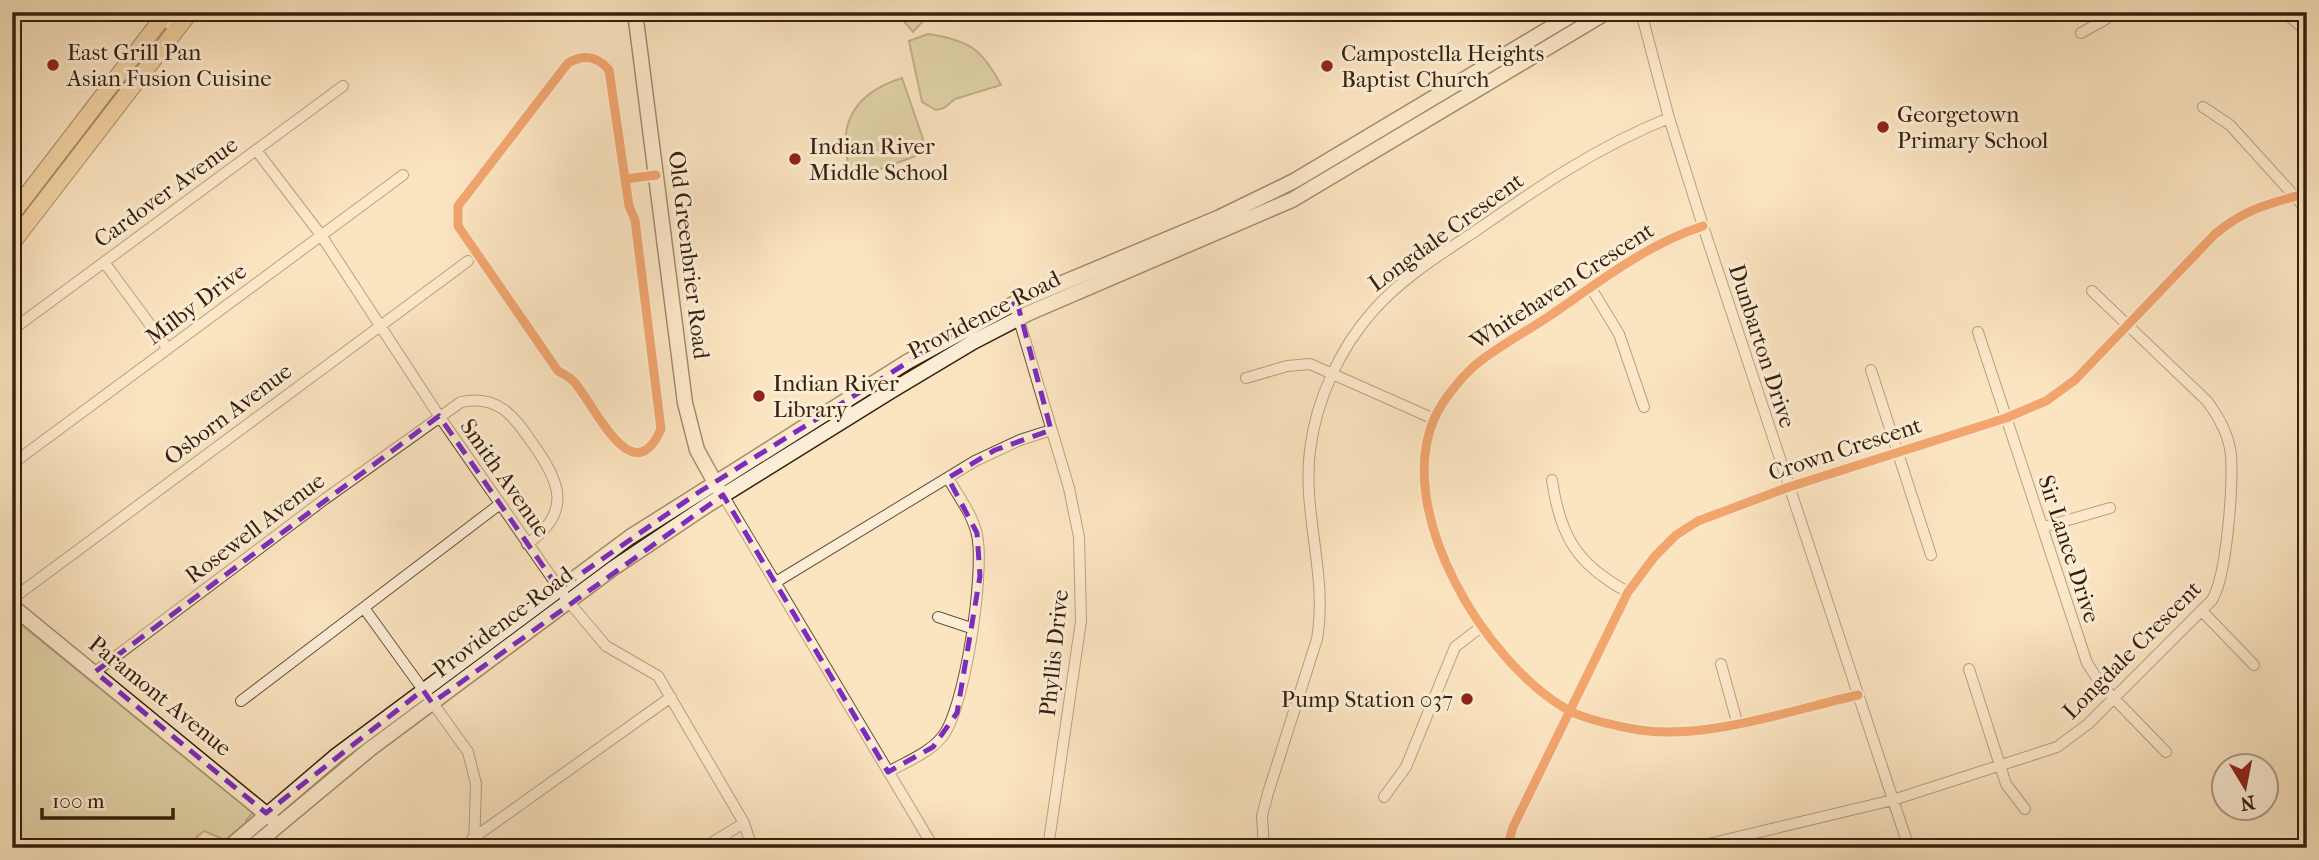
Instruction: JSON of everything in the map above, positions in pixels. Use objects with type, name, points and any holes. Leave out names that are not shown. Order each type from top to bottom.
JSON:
[{"type":"main road","points":[[12,243],[190,12]]},
{"type":"main road","name":"Old Greenbrier Road","points":[[635,12],[687,414],[697,450],[723,495]]},
{"type":"main road","name":"Providence Road","points":[[228,848],[337,755],[423,690],[559,589],[714,482],[934,346],[1017,302],[1220,217],[1294,181],[1577,12]]},
{"type":"main road","name":"Providence Road","points":[[251,848],[432,703],[568,601],[723,495],[936,363],[1017,319],[1292,200],[1375,153],[1607,12]]},
{"type":"main road","points":[[12,214],[161,14]]},
{"type":"main road","name":"Paramont Avenue","points":[[12,606],[95,671],[278,824]]},
{"type":"street","name":"Dunbarton Drive","points":[[1641,12],[1669,118],[1703,226],[1909,848]]},
{"type":"street","points":[[2081,33],[2106,19],[2112,12]]},
{"type":"street","points":[[2284,12],[2307,31]]},
{"type":"street","points":[[161,14],[176,30]]},
{"type":"street","points":[[579,57],[601,61],[609,70],[625,179],[629,206],[635,220],[661,429],[655,442],[645,451],[632,452],[617,443],[574,380],[558,370],[458,226],[457,219],[458,206],[568,63],[579,57]]},
{"type":"street","name":"Cardover Avenue","points":[[12,331],[343,86]]},
{"type":"street","points":[[2203,107],[2230,125],[2307,210]]},
{"type":"street","name":"Longdale Crescent","points":[[1264,848],[1261,833],[1265,804],[1317,639],[1321,612],[1307,485],[1315,426],[1332,374],[1353,336],[1373,311],[1401,284],[1571,166],[1628,135],[1669,118]]},
{"type":"street","name":"Smith Avenue","points":[[256,150],[321,236],[439,416],[568,601],[606,646],[658,676],[744,824],[752,848]]},
{"type":"street","name":"Milby Drive","points":[[12,464],[402,175]]},
{"type":"street","points":[[625,179],[656,175]]},
{"type":"street","name":"Crown Crescent","points":[[1507,848],[1513,827],[1628,592],[1648,564],[1676,535],[1721,510],[2006,418],[2062,391],[2237,216],[2254,208],[2307,193]]},
{"type":"street","name":"Whitehaven Crescent","points":[[1703,226],[1656,246],[1473,367],[1444,401],[1434,419],[1424,468],[1424,497],[1441,551],[1481,627],[1505,659],[1570,711],[1628,728],[1658,732],[1737,722],[1858,695]]},
{"type":"street","name":"Osborn Avenue","points":[[12,600],[468,261]]},
{"type":"street","points":[[104,262],[168,349]]},
{"type":"street","points":[[1591,288],[1619,334],[1644,407]]},
{"type":"street","name":"Longdale Crescent","points":[[1692,848],[1893,800],[2068,741],[2202,611],[2218,591],[2223,573],[2231,454],[2218,416],[2207,401],[2092,291]]},
{"type":"street","name":"Phyllis Drive","points":[[1017,302],[1017,319],[1069,488],[1079,537],[1081,621],[1048,848]]},
{"type":"street","name":"Sir Lance Drive","points":[[1978,332],[2082,651],[2093,675],[2166,752]]},
{"type":"street","points":[[1246,378],[1286,366],[1310,365],[1434,419]]},
{"type":"street","points":[[1871,370],[1931,555]]},
{"type":"street","name":"Rosewell Avenue","points":[[95,671],[461,402],[484,400],[506,409],[551,470],[558,489],[551,519],[545,529],[527,544]]},
{"type":"street","points":[[776,582],[995,450],[1051,430]]},
{"type":"street","points":[[888,772],[933,747],[950,726],[964,687],[980,554],[970,516],[948,478]]},
{"type":"street","points":[[1552,480],[1562,528],[1574,549],[1604,580],[1628,592]]},
{"type":"street","points":[[723,495],[934,848]]},
{"type":"street","points":[[241,701],[500,504]]},
{"type":"street","points":[[2043,527],[2110,508]]},
{"type":"street","points":[[364,608],[468,752],[474,769],[473,843]]},
{"type":"street","points":[[2202,611],[2254,665]]},
{"type":"street","points":[[938,617],[971,628]]},
{"type":"street","points":[[1384,797],[1406,767],[1455,647],[1481,627]]},
{"type":"street","points":[[1721,664],[1737,722]]},
{"type":"street","points":[[1969,669],[2000,766],[2012,795],[2025,809]]},
{"type":"street","points":[[473,843],[671,697]]},
{"type":"street","points":[[703,848],[744,824]]},
{"type":"highlighted area","points":[[1017,302],[1051,430],[995,450],[948,478],[977,533],[980,576],[957,713],[933,747],[888,772],[723,495],[432,703],[423,690],[266,813],[95,672],[439,416],[559,589],[699,492],[934,346]]},
{"type":"shaded area","points":[[896,12],[931,12],[913,32]]},
{"type":"shaded area","points":[[928,34],[954,39],[973,48],[987,63],[1001,85],[955,99],[944,108],[936,110],[922,102],[909,41]]},
{"type":"shaded area","points":[[902,78],[923,139],[916,156],[853,179],[845,144],[851,116],[870,94]]},
{"type":"shaded area","points":[[12,617],[177,751],[231,786],[254,812],[246,820],[246,827],[232,843],[204,831],[184,848],[12,848]]},
{"type":"cycle path","points":[[625,179],[609,70],[595,59],[579,58],[568,63],[458,206],[458,226],[558,371],[575,383],[615,439],[627,449],[639,452],[650,447],[661,429],[635,220],[629,206],[625,179],[656,175]]},
{"type":"cycle path","points":[[1507,848],[1513,827],[1628,592],[1655,556],[1676,535],[1698,521],[1789,487],[2006,418],[2046,401],[2075,380],[2226,225],[2269,204],[2307,193]]},
{"type":"cycle path","points":[[1703,226],[1661,243],[1622,266],[1491,353],[1457,384],[1435,417],[1425,455],[1426,496],[1437,539],[1455,582],[1479,622],[1507,658],[1537,688],[1583,717],[1639,730],[1693,731],[1749,722],[1858,695]]},
{"type":"place","name":"East Grill Pan Asian Fusion Cuisine","points":[[53,65]]},
{"type":"place","name":"Campostella Heights Baptist Church","points":[[1327,66]]},
{"type":"place","name":"Georgetown Primary School","points":[[1883,127]]},
{"type":"place","name":"Indian River Middle School","points":[[795,159]]},
{"type":"place","name":"Indian River Library","points":[[759,396]]},
{"type":"place","name":"Pump Station 037","points":[[1467,699]]}]
